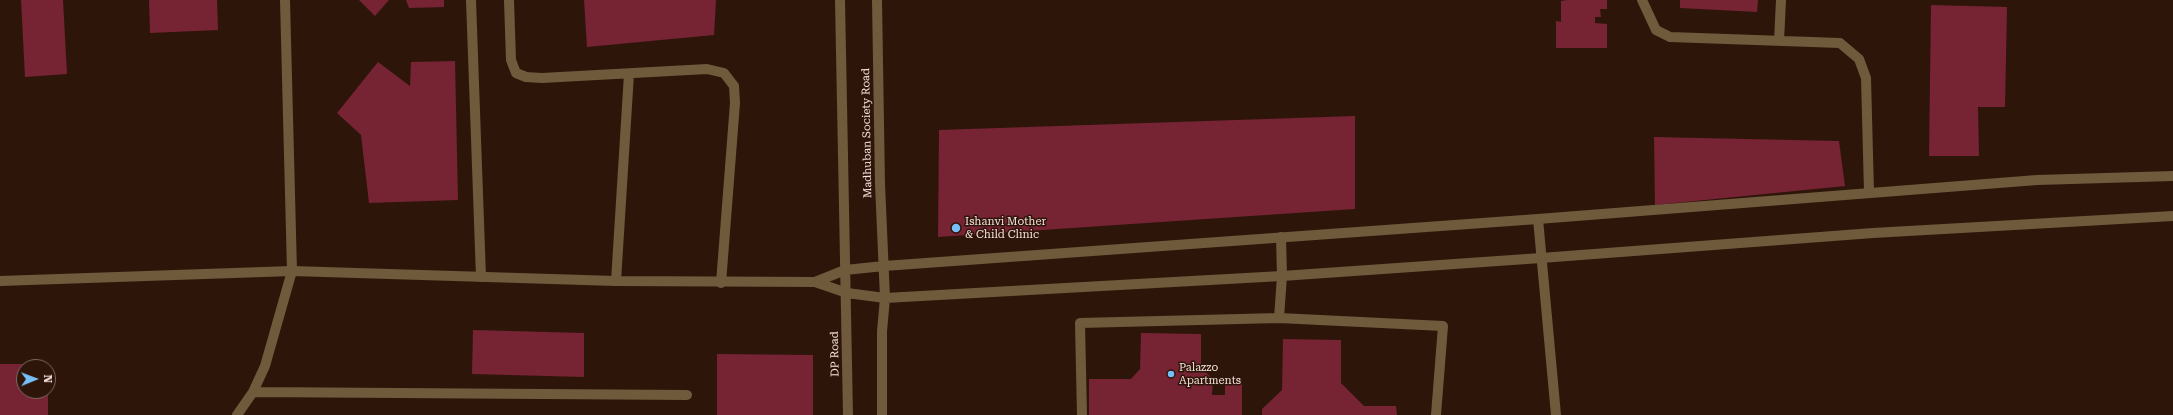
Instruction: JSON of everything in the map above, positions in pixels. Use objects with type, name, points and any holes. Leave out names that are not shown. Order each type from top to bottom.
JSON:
[{"type":"street","points":[[237,415],[253,392],[265,366],[292,271],[285,0]]},
{"type":"street","points":[[471,0],[481,277]]},
{"type":"street","points":[[509,0],[511,60],[516,73],[526,77],[542,78],[707,69],[724,73],[734,86],[735,103],[721,283]]},
{"type":"street","name":"DP Road","points":[[840,0],[845,270],[847,293],[848,415]]},
{"type":"street","name":"Madhuban Society Road","points":[[876,0],[880,184],[885,298]]},
{"type":"street","points":[[1642,0],[1656,30],[1670,37],[1840,43],[1859,59],[1866,78],[1870,192]]},
{"type":"street","points":[[1779,41],[1781,0]]},
{"type":"street","points":[[616,281],[629,74]]},
{"type":"street","points":[[816,282],[845,270],[884,266],[1538,219],[2037,180],[2173,176]]},
{"type":"street","points":[[0,281],[292,271],[616,281],[721,283],[816,282],[847,293],[885,298],[1282,276],[1541,258],[1873,232],[2173,216]]},
{"type":"street","points":[[1538,219],[1556,415]]},
{"type":"street","points":[[1279,318],[1282,276],[1282,237]]},
{"type":"street","points":[[882,415],[882,331],[885,298]]},
{"type":"street","points":[[1082,415],[1080,323],[1279,318],[1442,326],[1436,415]]},
{"type":"street","points":[[253,392],[688,395]]},
{"type":"building","points":[[21,0],[63,0],[67,74],[25,77]]},
{"type":"building","points":[[149,0],[217,0],[218,30],[150,33]]},
{"type":"building","points":[[359,0],[389,0],[375,16]]},
{"type":"building","points":[[406,0],[444,0],[444,7],[409,8]]},
{"type":"building","points":[[584,0],[716,0],[714,35],[587,47]]},
{"type":"building","points":[[1607,0],[1607,9],[1600,9],[1601,17],[1595,17],[1595,23],[1607,24],[1607,48],[1556,48],[1556,21],[1561,22],[1561,1]]},
{"type":"building","points":[[1680,0],[1758,0],[1757,12],[1680,8]]},
{"type":"building","points":[[1931,5],[2007,7],[2005,107],[1978,107],[1979,156],[1929,156]]},
{"type":"building","points":[[455,61],[458,200],[369,203],[361,135],[337,113],[378,62],[410,86],[411,62]]},
{"type":"building","points":[[1355,116],[1355,209],[938,237],[939,130]]},
{"type":"building","points":[[1654,137],[1839,141],[1845,186],[1655,205]]},
{"type":"building","points":[[473,330],[584,333],[584,377],[472,374]]},
{"type":"building","name":"Palazzo Apartments","points":[[1141,333],[1201,334],[1201,368],[1213,379],[1212,395],[1225,395],[1225,379],[1242,379],[1242,415],[1089,415],[1089,379],[1131,379],[1140,369]]},
{"type":"building","name":"Palazzo Apartments","points":[[1283,339],[1341,340],[1341,383],[1364,406],[1396,406],[1397,415],[1262,415],[1262,409],[1282,390]]},
{"type":"building","points":[[717,354],[813,355],[813,415],[717,415]]},
{"type":"building","points":[[0,364],[16,364],[16,399],[48,399],[48,415],[0,415]]},
{"type":"place","name":"Ishanvi Mother & Child Clinic","points":[[956,228]]},
{"type":"place","name":"Palazzo Apartments","points":[[1171,374]]}]
